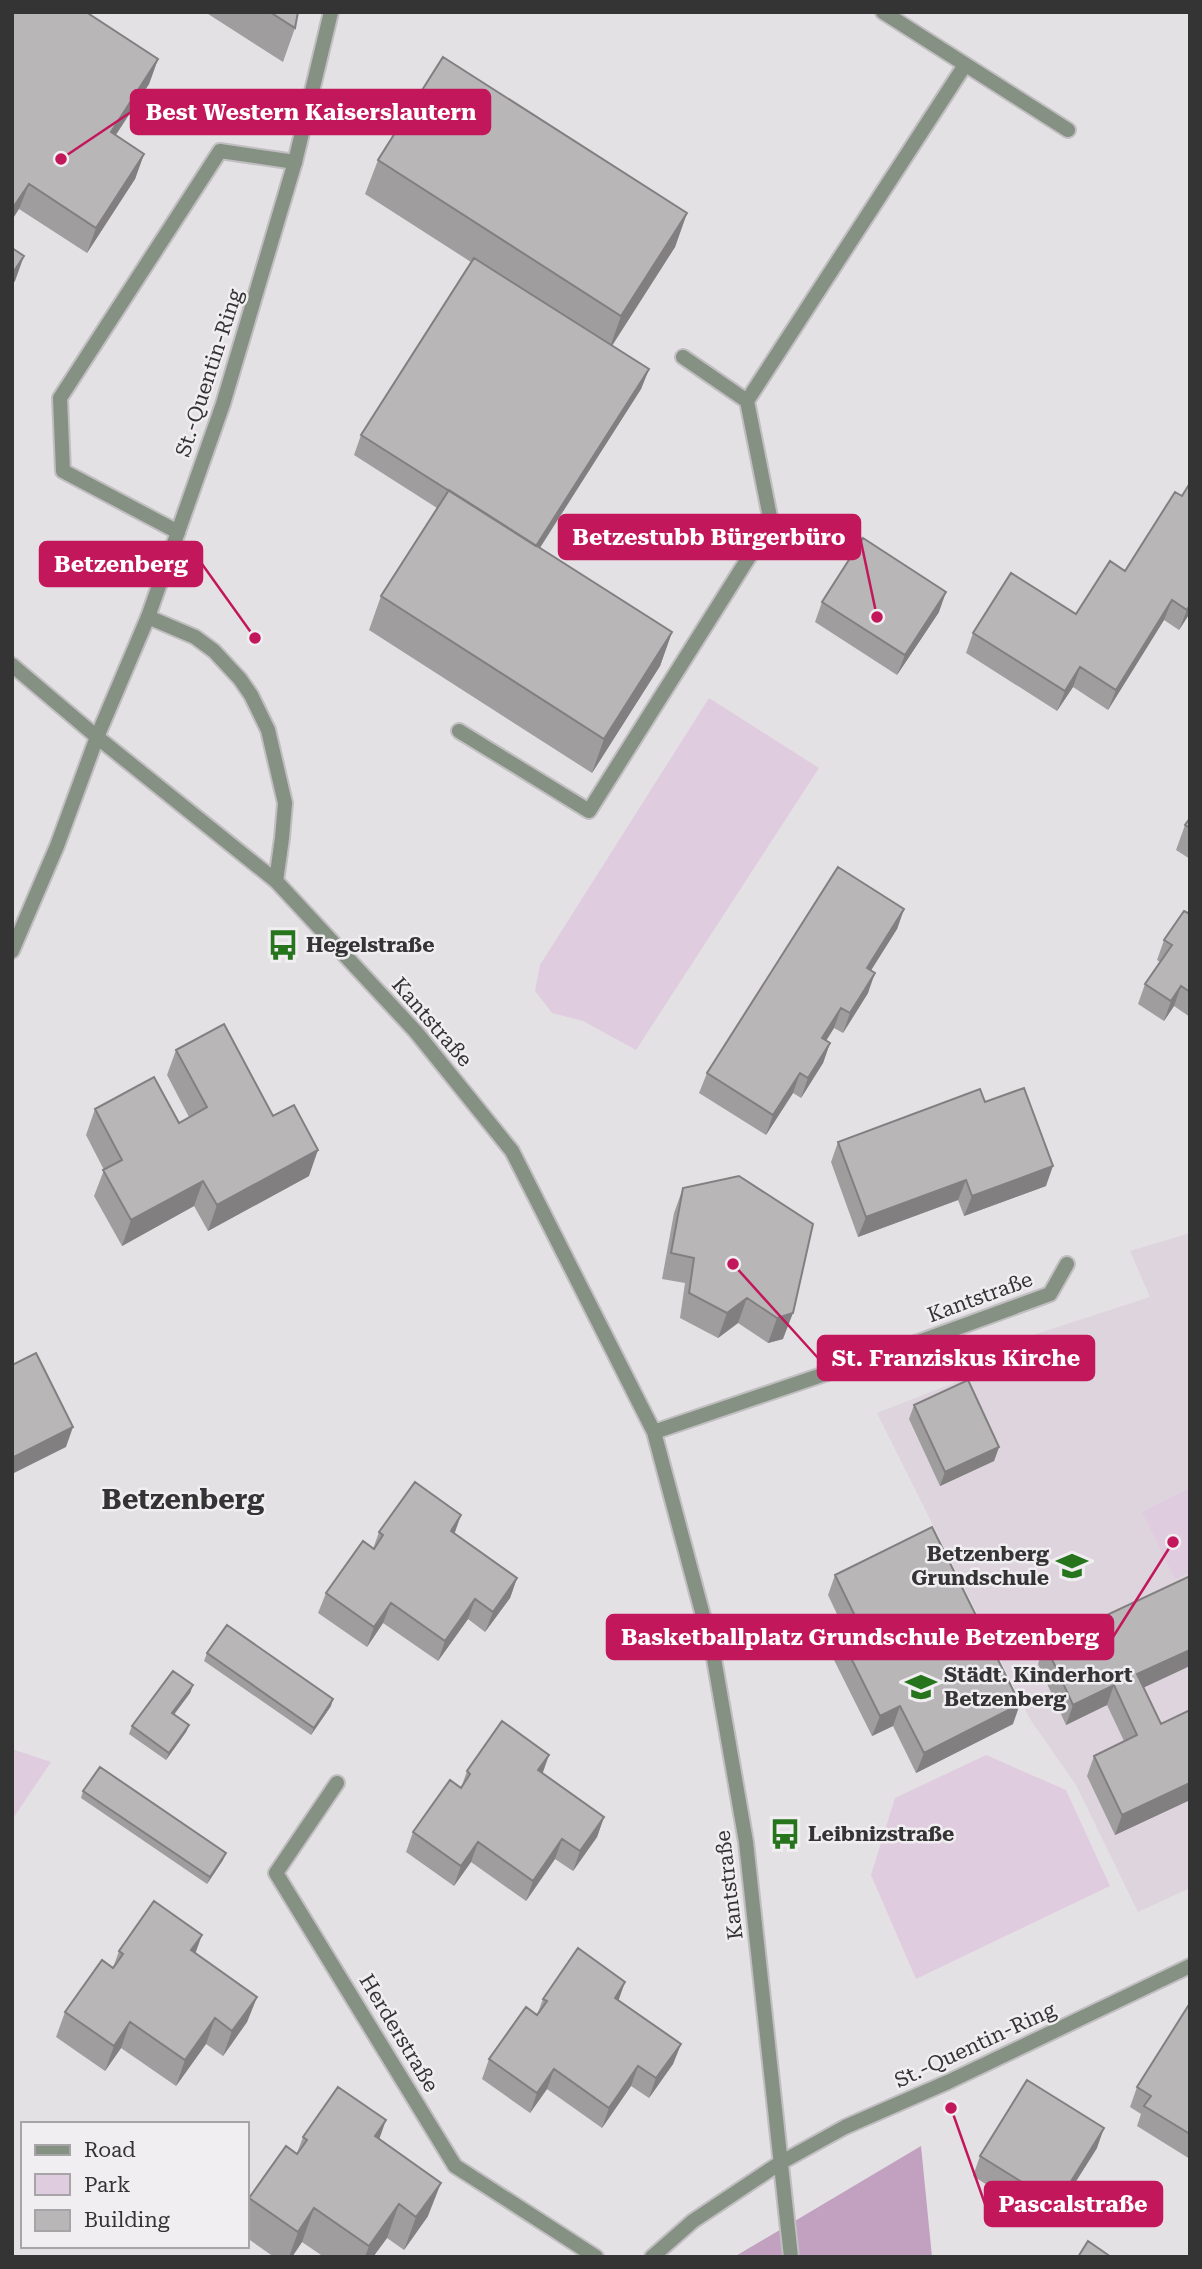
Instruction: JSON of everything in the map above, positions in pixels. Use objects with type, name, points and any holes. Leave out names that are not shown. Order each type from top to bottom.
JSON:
[{"type":"street","name":"St.-Quentin-Ring","points":[[97,737],[148,617],[223,404],[295,162],[331,12]]},
{"type":"street","points":[[883,12],[1068,130]]},
{"type":"street","points":[[459,731],[589,811],[771,522],[747,401],[965,65]]},
{"type":"street","points":[[178,532],[63,471],[60,398],[220,151],[295,162]]},
{"type":"street","points":[[683,358],[747,401]]},
{"type":"street","points":[[148,617],[195,637],[214,651],[251,695],[268,730],[285,803],[276,881]]},
{"type":"street","name":"Kantstraße","points":[[12,665],[276,881],[416,1032],[512,1151],[653,1432],[713,1653],[744,1829],[790,2257]]},
{"type":"street","points":[[12,951],[57,846],[97,737]]},
{"type":"street","name":"Kantstraße","points":[[653,1432],[913,1344],[1050,1294],[1067,1264]]},
{"type":"street","name":"Herderstraße","points":[[337,1783],[276,1873],[455,2166],[596,2257]]},
{"type":"street","name":"St.-Quentin-Ring","points":[[780,2163],[845,2127],[948,2082],[1190,1966]]},
{"type":"street","points":[[652,2257],[693,2221],[780,2163]]},
{"type":"shaded area","name":"Betzenberg Grundschule","points":[[1190,1233],[1190,1888],[1138,1912],[1076,1785],[1030,1719],[877,1413],[1012,1360],[1027,1337],[1150,1297],[1130,1251]]},
{"type":"shaded area","points":[[921,2146],[932,2257],[734,2257]]},
{"type":"green space","points":[[709,698],[819,768],[636,1050],[583,1021],[552,1013],[535,991],[540,965]]},
{"type":"green space","points":[[1190,1488],[1190,1572],[1175,1579],[1142,1512]]},
{"type":"green space","points":[[12,1749],[51,1762],[12,1820]]},
{"type":"green space","points":[[986,1755],[1066,1790],[1110,1886],[916,1979],[871,1875],[895,1798]]},
{"type":"building","points":[[12,12],[86,12],[158,59],[111,132],[144,154],[96,228],[29,184],[12,209]]},
{"type":"building","points":[[270,12],[298,12],[295,28]]},
{"type":"building","points":[[443,57],[687,213],[621,316],[378,160]]},
{"type":"building","points":[[12,248],[24,256],[12,274]]},
{"type":"building","points":[[474,258],[649,369],[536,546],[361,435]]},
{"type":"building","points":[[1190,483],[1190,605],[1187,610],[1172,600],[1116,690],[1080,667],[1065,691],[973,633],[1011,573],[1076,614],[1110,561],[1125,571],[1175,492],[1182,496]]},
{"type":"building","points":[[449,490],[672,632],[604,739],[381,596]]},
{"type":"building","points":[[863,538],[946,592],[905,655],[822,602]]},
{"type":"building","points":[[838,867],[904,909],[867,968],[875,973],[850,1013],[841,1008],[822,1038],[830,1043],[808,1078],[800,1073],[773,1115],[707,1073]]},
{"type":"building","points":[[1184,911],[1190,914],[1190,992],[1181,986],[1171,1001],[1145,984],[1172,945],[1164,940]]},
{"type":"building","points":[[224,1024],[273,1116],[294,1105],[318,1150],[217,1205],[203,1181],[131,1220],[103,1170],[122,1160],[95,1109],[154,1077],[179,1123],[207,1107],[176,1050]]},
{"type":"building","points":[[1024,1088],[1053,1166],[972,1196],[966,1180],[866,1217],[838,1142],[980,1089],[985,1102]]},
{"type":"building","points":[[739,1176],[813,1224],[793,1313],[777,1318],[747,1298],[727,1313],[689,1293],[694,1258],[671,1253],[683,1188]]},
{"type":"building","points":[[36,1353],[73,1427],[12,1458],[12,1365]]},
{"type":"building","points":[[968,1380],[999,1447],[945,1472],[914,1405]]},
{"type":"building","points":[[415,1482],[461,1515],[451,1531],[517,1578],[493,1612],[475,1599],[445,1641],[391,1603],[374,1627],[326,1593],[363,1541],[374,1549],[383,1535],[379,1532]]},
{"type":"building","name":"Städt. Kinderhort Betzenberg","points":[[932,1527],[1020,1704],[924,1753],[900,1706],[880,1716],[837,1630],[857,1620],[835,1575]]},
{"type":"building","points":[[1190,1576],[1190,1650],[1137,1674],[1161,1724],[1190,1710],[1190,1783],[1122,1815],[1094,1756],[1137,1735],[1114,1685],[1073,1705],[1045,1644]]},
{"type":"building","points":[[227,1625],[333,1699],[314,1728],[207,1653]]},
{"type":"building","points":[[173,1671],[193,1685],[172,1713],[189,1725],[169,1753],[132,1726]]},
{"type":"building","points":[[502,1721],[549,1755],[538,1770],[604,1817],[580,1851],[562,1839],[533,1881],[478,1842],[461,1866],[413,1832],[450,1780],[461,1788],[470,1774],[467,1771]]},
{"type":"building","points":[[100,1767],[226,1853],[210,1877],[83,1791]]},
{"type":"building","points":[[154,1901],[202,1935],[191,1950],[257,1997],[232,2031],[215,2018],[185,2060],[130,2022],[114,2046],[65,2012],[102,1960],[113,1968],[123,1954],[119,1951]]},
{"type":"building","points":[[578,1948],[625,1982],[615,1998],[681,2044],[656,2078],[638,2066],[609,2108],[554,2069],[537,2093],[489,2059],[526,2007],[537,2015],[547,2001],[543,1999]]},
{"type":"building","points":[[1190,2003],[1190,2134],[1144,2106],[1151,2096],[1137,2087]]},
{"type":"building","points":[[1027,2080],[1104,2128],[1057,2204],[980,2156]]},
{"type":"building","points":[[338,2087],[386,2120],[375,2136],[441,2183],[416,2217],[399,2204],[369,2246],[314,2208],[298,2232],[249,2198],[286,2146],[297,2154],[307,2140],[303,2137]]},
{"type":"building","points":[[1088,2241],[1111,2257],[1078,2257]]},
{"type":"place","name":"Best Western Kaiserslautern","points":[[61,159]]},
{"type":"place","name":"Betzestubb Bürgerbüro","points":[[877,617]]},
{"type":"place","name":"Betzenberg","points":[[255,638]]},
{"type":"place","name":"Hegelstraße","points":[[283,945]]},
{"type":"place","name":"St. Franziskus Kirche","points":[[733,1264]]},
{"type":"place","name":"Basketballplatz Grundschule Betzenberg","points":[[1173,1542]]},
{"type":"place","name":"Betzenberg Grundschule","points":[[1072,1566]]},
{"type":"place","name":"Städt. Kinderhort Betzenberg","points":[[921,1687]]},
{"type":"place","name":"Leibnizstraße","points":[[785,1834]]},
{"type":"place","name":"Pascalstraße","points":[[951,2108]]},
{"type":"district","name":"Betzenberg","points":[[183,1499]]}]
